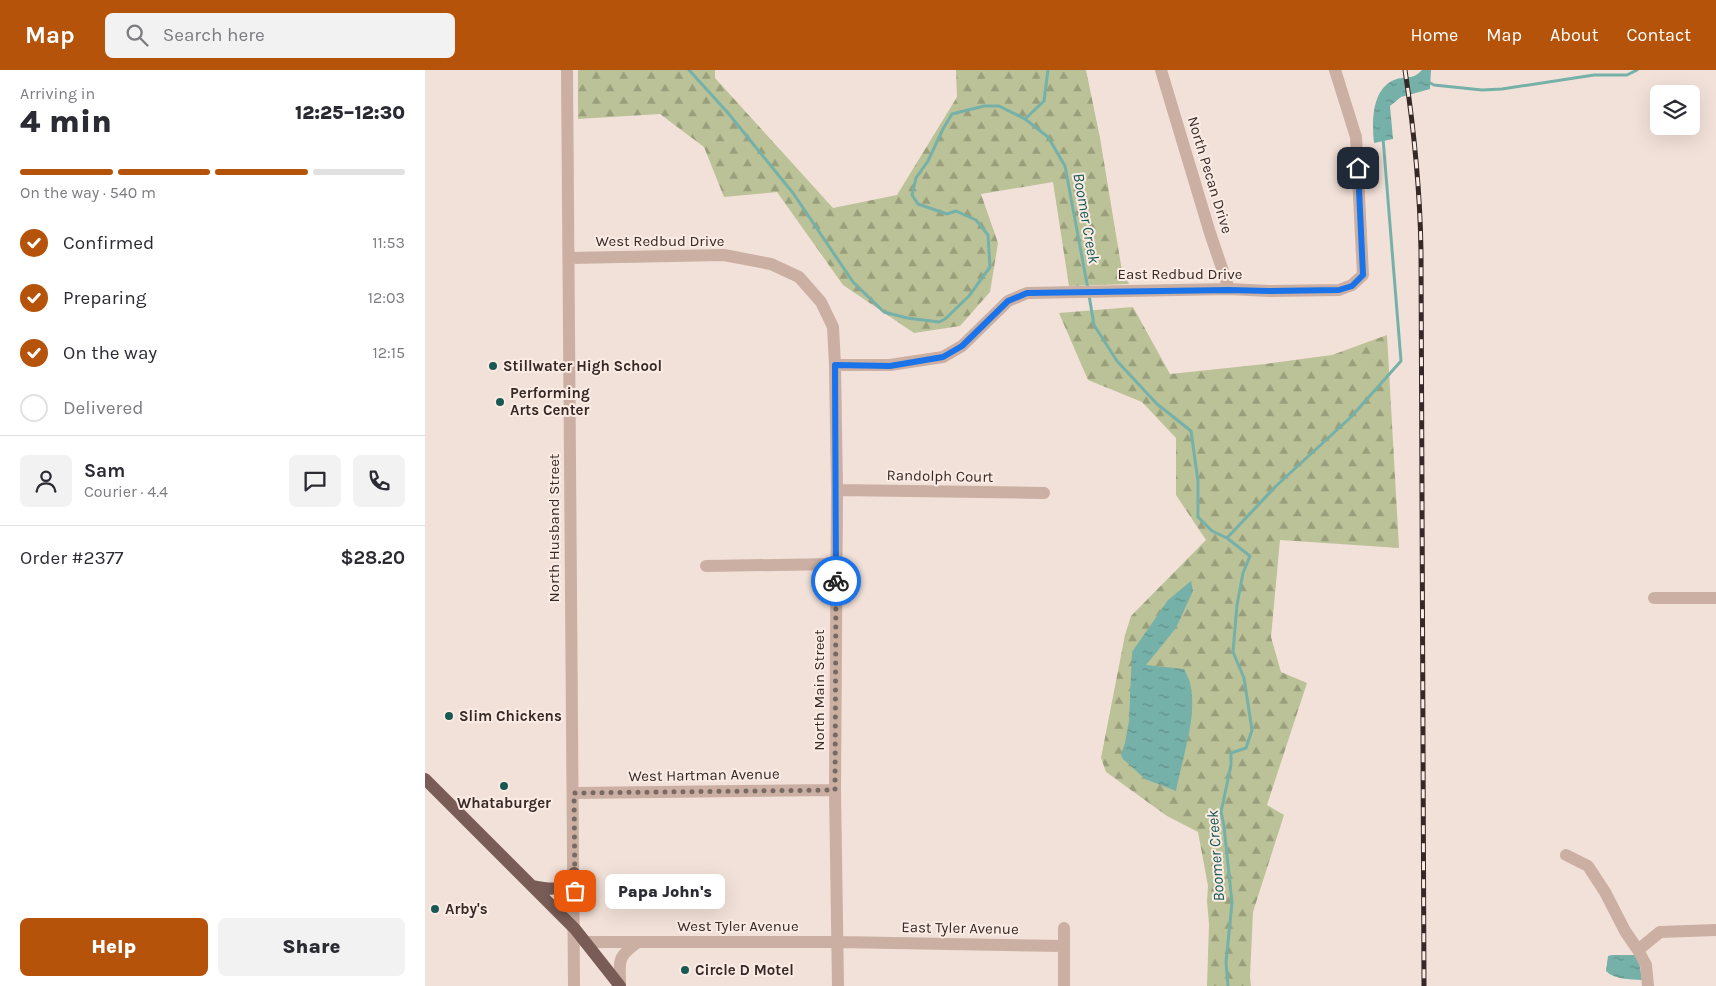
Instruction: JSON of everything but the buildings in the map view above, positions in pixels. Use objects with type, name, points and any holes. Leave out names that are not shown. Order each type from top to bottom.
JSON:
[{"type":"main road","points":[[425,779],[575,929],[620,986]]},
{"type":"main road","points":[[533,886],[547,889],[562,887],[574,873]]},
{"type":"street","name":"North Husband Street","points":[[567,70],[574,986]]},
{"type":"street","name":"North Pecan Drive","points":[[1161,70],[1229,290]]},
{"type":"street","name":"East Redbud Drive","points":[[835,365],[890,366],[943,357],[962,346],[1008,301],[1027,293],[1339,290],[1352,286],[1363,275],[1356,137],[1335,70]]},
{"type":"street","name":"West Redbud Drive","points":[[569,258],[724,255],[771,264],[799,278],[821,302],[833,327],[835,365]]},
{"type":"street","name":"North Main Street","points":[[835,365],[837,490],[835,790],[838,986]]},
{"type":"street","name":"Randolph Court","points":[[837,490],[1044,493]]},
{"type":"street","points":[[706,566],[836,564]]},
{"type":"street","points":[[1654,598],[1716,598]]},
{"type":"street","name":"West Hartman Avenue","points":[[574,793],[835,790]]},
{"type":"street","points":[[1566,855],[1588,866],[1605,892],[1625,931],[1646,965],[1648,986]]},
{"type":"street","points":[[1064,928],[1064,986]]},
{"type":"street","points":[[1638,950],[1660,932],[1716,930]]},
{"type":"street","name":"West Tyler Avenue","points":[[585,942],[838,942]]},
{"type":"street","points":[[620,986],[620,960],[627,950],[638,942]]},
{"type":"street","name":"East Tyler Avenue","points":[[838,942],[1063,946]]},
{"type":"green space","points":[[578,70],[715,70],[715,78],[833,208],[897,195],[957,97],[956,70],[1086,70],[1100,138],[1122,271],[1129,284],[1069,286],[1053,182],[981,194],[998,243],[990,292],[960,326],[914,333],[843,285],[777,192],[724,197],[704,147],[660,114],[578,119]]},
{"type":"green space","points":[[1133,307],[1170,374],[1332,355],[1387,335],[1399,548],[1280,540],[1271,637],[1281,672],[1307,683],[1267,805],[1284,815],[1253,912],[1251,986],[1207,986],[1208,886],[1198,832],[1167,816],[1106,772],[1101,758],[1125,635],[1131,616],[1206,540],[1176,495],[1176,438],[1142,402],[1088,380],[1059,313]]},
{"type":"water","points":[[1422,70],[1431,70],[1430,89],[1401,97],[1390,106],[1393,139],[1374,143],[1373,117],[1381,91],[1394,80],[1415,76]]},
{"type":"water","points":[[1191,581],[1193,591],[1176,628],[1146,665],[1184,669],[1190,683],[1192,696],[1191,723],[1176,791],[1145,779],[1122,758],[1121,754],[1129,721],[1132,652],[1168,600]]},
{"type":"water","points":[[1635,955],[1639,961],[1642,980],[1618,978],[1606,971],[1608,956]]},
{"type":"waterway","name":"Boomer Creek","points":[[689,70],[728,113],[793,193],[853,282],[884,312],[907,318],[939,322],[945,319],[969,296],[990,267],[988,235],[976,220],[956,211],[947,214],[918,204],[912,195],[916,178],[928,161],[943,129],[952,114],[984,106],[999,106],[1025,119],[1048,137],[1065,166],[1088,289]]},
{"type":"waterway","points":[[1025,119],[1044,101],[1048,70]]},
{"type":"waterway","points":[[1428,82],[1434,85],[1482,90],[1502,89],[1594,75],[1627,75],[1637,70]]},
{"type":"waterway","points":[[1227,538],[1276,486],[1351,417],[1401,361],[1383,138]]},
{"type":"waterway","name":"Boomer Creek","points":[[1089,295],[1094,325],[1117,361],[1157,404],[1191,431],[1198,481],[1198,517],[1212,531],[1227,538],[1250,556],[1243,573],[1237,605],[1233,652],[1244,678],[1252,730],[1246,748],[1231,753],[1231,765],[1221,812],[1232,903],[1226,962],[1228,986]]},
{"type":"railway","points":[[1405,70],[1416,160],[1421,251],[1424,986]]},
{"type":"way so far","points":[[575,891],[574,793],[835,790],[836,581]]},
{"type":"place","name":"Stillwater High School","points":[[493,366]]},
{"type":"place","name":"Performing Arts Center","points":[[500,402]]},
{"type":"place","name":"Slim Chickens","points":[[449,716]]},
{"type":"place","name":"Whataburger","points":[[504,786]]},
{"type":"place","name":"Papa John's","points":[[575,891]]},
{"type":"place","name":"Arby's","points":[[435,909]]},
{"type":"place","name":"Circle D Motel","points":[[685,970]]},
{"type":"route","points":[[836,581],[835,365],[890,366],[943,357],[962,346],[1008,301],[1027,293],[1229,290],[1309,291],[1339,290],[1352,286],[1363,275],[1358,168]]}]
